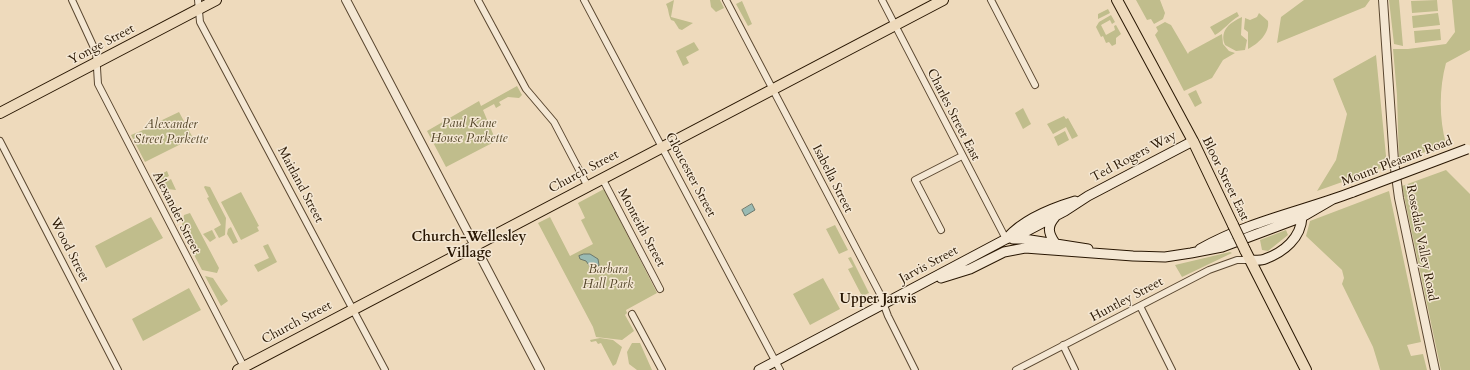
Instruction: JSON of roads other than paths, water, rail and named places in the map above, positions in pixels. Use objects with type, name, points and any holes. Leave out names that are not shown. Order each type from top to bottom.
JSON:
[{"type":"main road","name":"Yonge Street","points":[[0,113],[95,63],[198,5],[216,0]]},
{"type":"main road","name":"Church Street","points":[[243,369],[474,245],[943,0]]},
{"type":"main road","name":"Bloor Street East","points":[[1117,0],[1193,141],[1232,224],[1306,370]]},
{"type":"main road","name":"Ted Rogers Way","points":[[1006,239],[1055,217],[1088,196],[1193,141]]},
{"type":"main road","name":"Mount Pleasant Road","points":[[1191,253],[1218,238],[1271,218],[1353,192],[1468,149]]},
{"type":"main road","name":"Ted Rogers Way","points":[[1006,239],[1017,228],[1060,206],[1088,196]]},
{"type":"main road","name":"Mount Pleasant Road","points":[[919,285],[970,270],[1004,252],[1017,249],[1165,257],[1222,247],[1302,217],[1333,199]]},
{"type":"main road","points":[[1055,217],[1051,222],[1049,230],[1055,243]]},
{"type":"main road","points":[[1250,260],[1264,260],[1289,244],[1300,230],[1302,217]]},
{"type":"main road","name":"Jarvis Street","points":[[759,370],[1006,239]]},
{"type":"main road","name":"Mount Pleasant Road","points":[[1006,239],[1024,239],[1055,243],[1112,255]]},
{"type":"street","name":"Alexander Street","points":[[72,0],[94,47],[98,84],[243,369]]},
{"type":"street","points":[[346,0],[540,370]]},
{"type":"street","points":[[478,0],[526,89],[554,122],[588,185]]},
{"type":"street","name":"Gloucester Street","points":[[584,0],[780,370]]},
{"type":"street","name":"Isabella Street","points":[[726,0],[883,304],[915,370]]},
{"type":"street","name":"Charles Street East","points":[[882,0],[1006,239]]},
{"type":"street","points":[[991,0],[1035,85]]},
{"type":"street","name":"Rosedale Valley Road","points":[[1383,0],[1394,161],[1399,198],[1435,370]]},
{"type":"street","name":"Maitland Street","points":[[198,5],[200,22],[384,370]]},
{"type":"street","name":"Wood Street","points":[[0,141],[118,370]]},
{"type":"street","points":[[941,230],[915,180],[962,156]]},
{"type":"street","name":"Monteith Street","points":[[602,178],[660,289]]},
{"type":"street","name":"Huntley Street","points":[[1016,370],[1209,270],[1237,260],[1250,260]]},
{"type":"street","points":[[1140,306],[1172,370]]},
{"type":"street","points":[[632,314],[662,370]]},
{"type":"street","points":[[1063,346],[1075,370]]},
{"type":"water","points":[[752,204],[755,210],[745,216],[742,210]]},
{"type":"water","points":[[590,254],[598,259],[599,265],[597,268],[591,268],[586,261],[580,259],[579,256]]},
{"type":"district","name":"Church-Wellesley Village","points":[[469,246]]},
{"type":"district","name":"Upper Jarvis","points":[[878,300]]},
{"type":"park label","name":"Alexander Street Parkette","points":[[171,132]]},
{"type":"park label","name":"Paul Kane House Parkette","points":[[469,132]]},
{"type":"park label","name":"Barbara Hall Park","points":[[608,278]]}]
